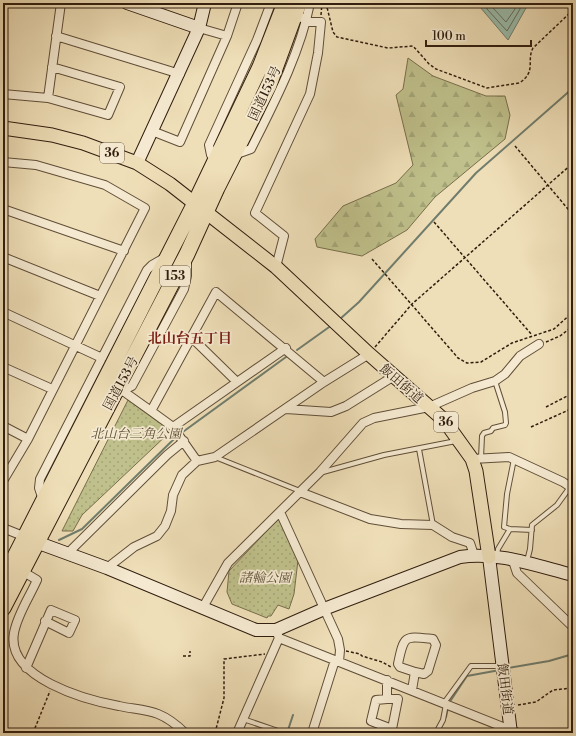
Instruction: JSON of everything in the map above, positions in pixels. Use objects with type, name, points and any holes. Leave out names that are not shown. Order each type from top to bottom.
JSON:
[{"type":"highway","name":"国道153号","points":[[3,580],[30,539],[118,393],[187,254],[200,208],[217,158],[260,67],[297,10]]},
{"type":"highway","name":"国道153号","points":[[3,608],[22,571],[42,500],[169,255],[234,155],[269,85],[297,10]]},
{"type":"main road","name":"36","points":[[3,128],[59,136],[83,143],[137,163],[200,208]]},
{"type":"main road","name":"飯田街道","points":[[200,208],[276,267],[369,354],[444,420],[460,441],[477,458],[476,471],[493,557]]},
{"type":"street","points":[[48,98],[61,3]]},
{"type":"street","points":[[127,3],[148,6],[199,28],[227,36]]},
{"type":"street","points":[[137,163],[180,74],[199,28],[205,3]]},
{"type":"street","points":[[152,131],[180,142],[227,36],[238,3]]},
{"type":"street","points":[[217,158],[211,155],[209,145],[257,40],[272,3]]},
{"type":"street","points":[[297,10],[310,3]]},
{"type":"street","points":[[276,267],[284,236],[255,213],[310,94],[318,53],[321,22],[297,10]]},
{"type":"street","points":[[56,36],[180,74]]},
{"type":"street","points":[[3,94],[48,98],[108,115],[120,87],[52,67]]},
{"type":"street","points":[[3,162],[36,165],[105,185],[145,208],[28,439],[3,481]]},
{"type":"street","points":[[3,209],[124,251]]},
{"type":"street","points":[[42,500],[39,488],[40,479],[147,270],[152,265],[169,255]]},
{"type":"street","points":[[3,257],[100,296]]},
{"type":"street","points":[[151,411],[216,292],[286,348],[324,382]]},
{"type":"street","points":[[3,312],[102,358]]},
{"type":"street","points":[[191,337],[236,382]]},
{"type":"street","points":[[202,609],[228,564],[320,472],[363,423],[374,418],[429,407],[472,388],[495,381],[505,374],[520,356],[539,344]]},
{"type":"street","points":[[174,429],[236,382],[286,348]]},
{"type":"street","points":[[107,568],[134,547],[157,536],[165,526],[171,511],[173,495],[182,475],[197,461],[215,457],[324,382],[369,354]]},
{"type":"street","points":[[3,367],[52,389]]},
{"type":"street","points":[[286,409],[331,412],[346,406],[394,376]]},
{"type":"street","points":[[118,393],[151,411],[174,429],[197,461]]},
{"type":"street","points":[[3,426],[28,439]]},
{"type":"street","points":[[69,554],[72,548],[183,440]]},
{"type":"street","points":[[477,458],[509,457],[572,488]]},
{"type":"street","points":[[300,492],[370,519],[400,524],[433,525],[452,537],[470,544],[474,555]]},
{"type":"street","points":[[280,512],[338,639],[340,651],[312,733]]},
{"type":"street","points":[[3,528],[107,568],[202,609],[256,630],[278,634],[337,661],[513,732]]},
{"type":"street","points":[[237,733],[272,654],[278,634],[324,610],[449,560],[474,555],[493,557],[573,574]]},
{"type":"street","name":"飯田街道","points":[[493,557],[503,666],[513,732]]},
{"type":"street","points":[[513,561],[517,573],[573,627]]},
{"type":"street","points":[[22,571],[37,580],[14,633],[16,651],[26,668],[39,678],[94,700],[159,714],[174,723],[185,733]]},
{"type":"street","points":[[26,668],[45,621]]},
{"type":"street","points":[[408,637],[434,640],[436,645],[428,671],[424,674],[415,672],[399,666],[405,640],[408,637]]},
{"type":"street","points":[[412,690],[415,672]]},
{"type":"street","points":[[387,680],[387,699]]},
{"type":"lane","points":[[477,458],[484,433],[491,432],[493,428],[506,423],[505,412],[495,381]]},
{"type":"lane","points":[[320,472],[384,455],[460,441]]},
{"type":"lane","points":[[419,449],[433,525]]},
{"type":"lane","points":[[215,457],[300,492]]},
{"type":"lane","points":[[514,460],[505,511],[504,527],[510,529],[532,530]]},
{"type":"lane","points":[[526,564],[530,549],[532,525],[557,505],[572,488]]},
{"type":"lane","points":[[493,557],[510,529]]},
{"type":"lane","points":[[436,733],[443,720],[445,704],[471,666],[503,666]]},
{"type":"lane","points":[[243,720],[284,733]]},
{"type":"path","points":[[321,22],[322,3]]},
{"type":"path","points":[[326,3],[333,32],[337,37],[388,48],[413,46],[429,64],[436,69],[487,88],[523,81],[531,68],[530,56],[533,48],[573,12]]},
{"type":"path","points":[[515,146],[573,215]]},
{"type":"path","points":[[369,354],[412,304],[573,163]]},
{"type":"path","points":[[434,222],[532,335]]},
{"type":"path","points":[[372,259],[458,358],[467,363],[481,362],[512,343],[532,335],[554,329],[573,312]]},
{"type":"path","points":[[539,344],[552,340],[573,326]]},
{"type":"path","points":[[546,407],[573,393]]},
{"type":"path","points":[[531,427],[573,408]]},
{"type":"path","points":[[340,651],[360,654],[393,667],[399,666]]},
{"type":"path","points":[[183,656],[190,656],[190,652]]},
{"type":"path","points":[[215,733],[224,698],[224,659],[272,654]]},
{"type":"path","points":[[34,733],[53,684]]},
{"type":"path","points":[[508,706],[536,702],[553,690],[573,688]]},
{"type":"green space","points":[[408,58],[433,76],[486,96],[505,96],[510,115],[505,139],[435,197],[407,230],[362,256],[317,247],[315,239],[343,206],[396,183],[413,165],[396,95],[403,89]]},
{"type":"green space","name":"北山台三角公園","points":[[128,400],[171,431],[82,515],[73,531],[62,531]]},
{"type":"green space","name":"諸輪公園","points":[[280,517],[298,560],[294,594],[289,609],[278,605],[271,616],[268,616],[267,618],[232,604],[227,592],[229,571]]},
{"type":"water","points":[[485,3],[522,3],[526,8],[508,40],[480,7]]},
{"type":"waterway","points":[[340,319],[359,302],[476,173],[573,88]]},
{"type":"waterway","points":[[297,350],[332,325]]},
{"type":"waterway","points":[[180,434],[286,357]]},
{"type":"waterway","points":[[59,540],[82,529],[177,436]]},
{"type":"waterway","points":[[508,668],[549,661],[573,654]]},
{"type":"waterway","points":[[449,703],[467,676],[500,670]]},
{"type":"waterway","points":[[446,717],[448,707]]},
{"type":"waterway","points":[[287,733],[293,715]]},
{"type":"district","name":"北山台五丁目","points":[[190,338]]}]
